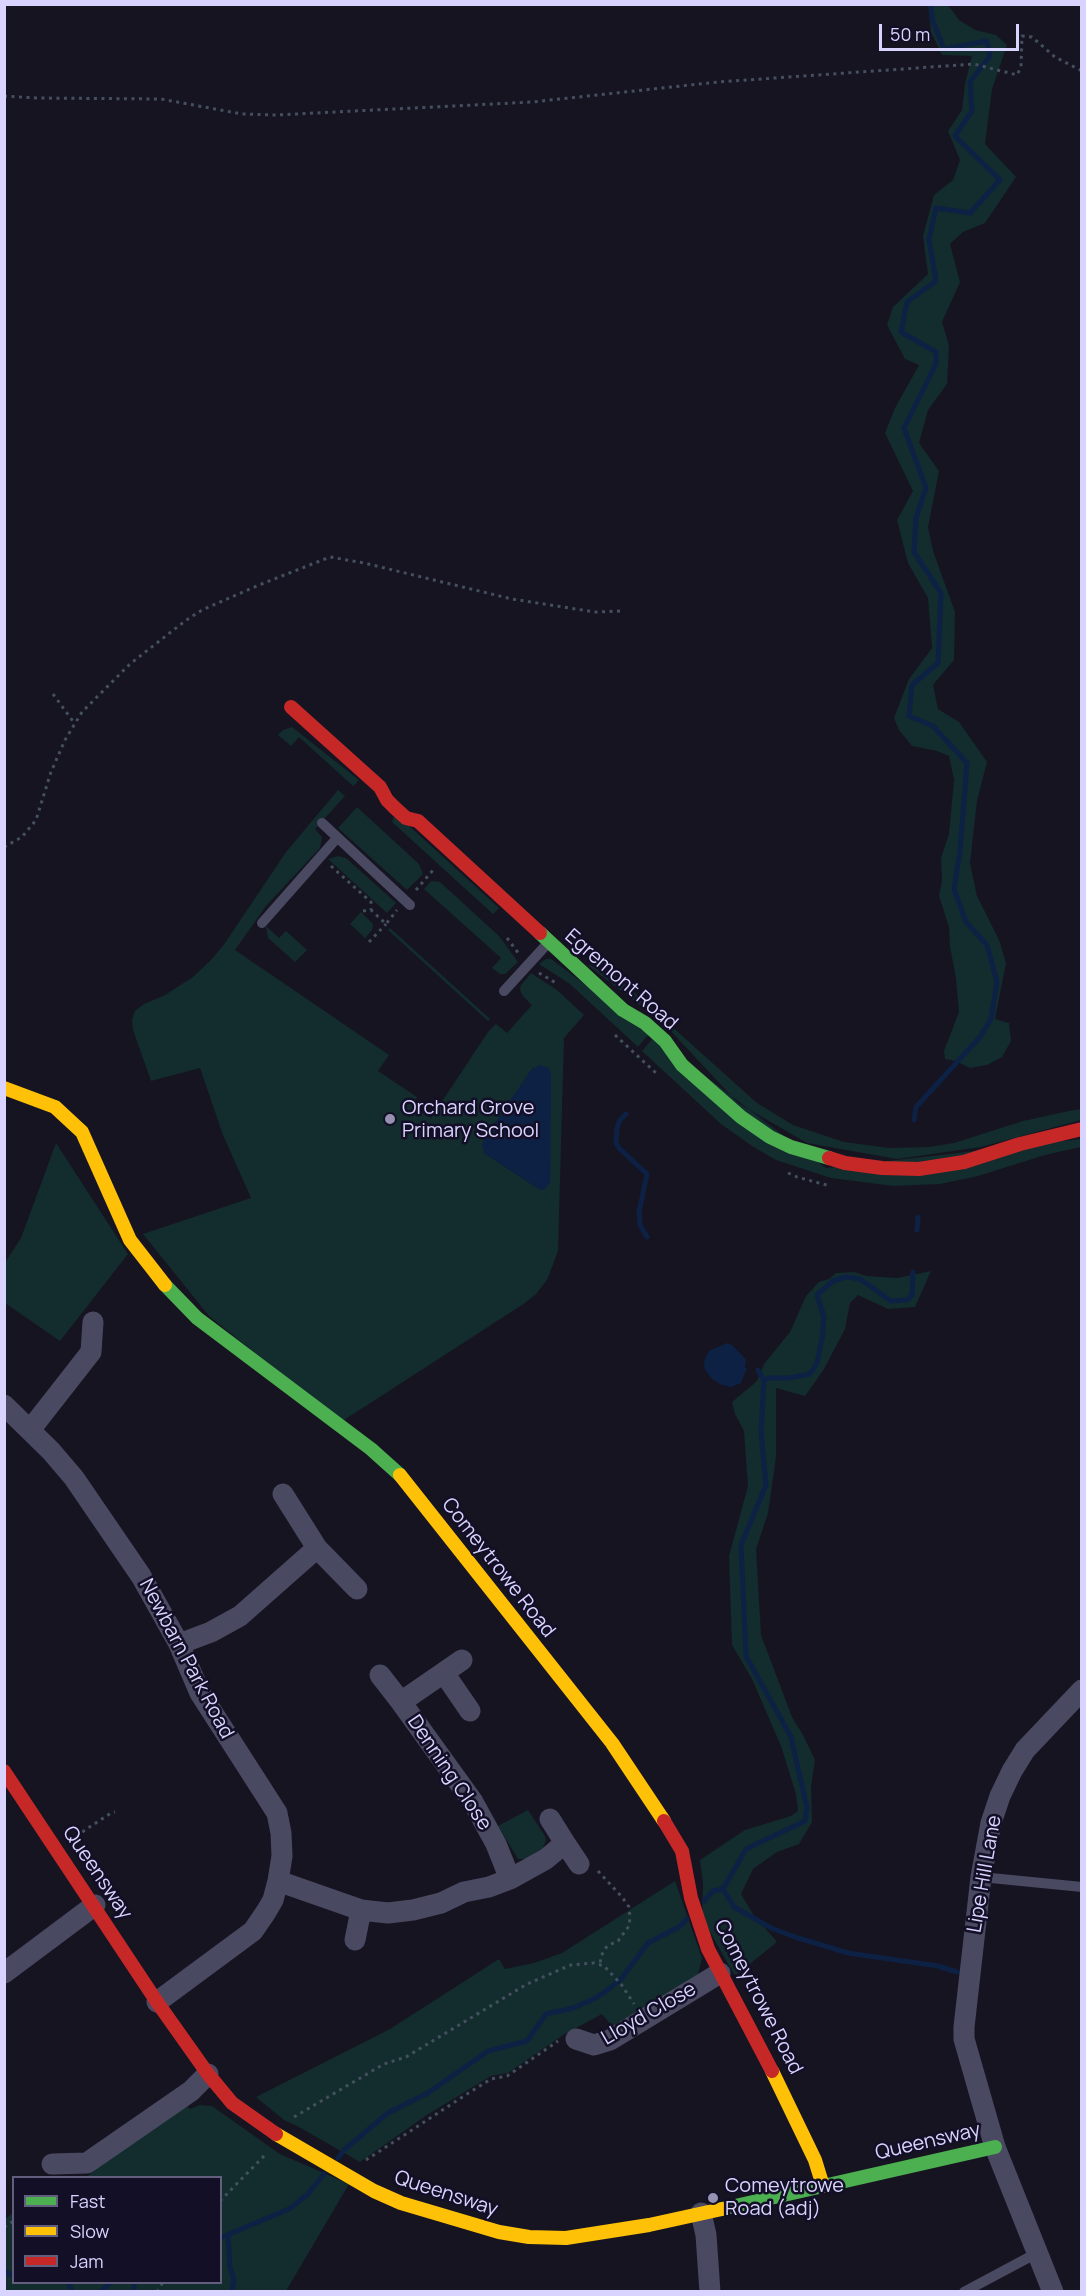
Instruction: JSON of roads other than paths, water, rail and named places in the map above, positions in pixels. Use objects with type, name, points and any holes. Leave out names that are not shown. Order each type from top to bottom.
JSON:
[{"type":"street","name":"Egremont Road","points":[[291,707],[380,787],[387,800],[406,818],[418,821],[623,1010],[645,1023],[660,1036],[682,1065],[741,1117],[770,1137],[808,1153],[865,1167],[919,1169],[964,1162],[1020,1144],[1082,1130]]},
{"type":"street","name":"Comeytrowe Road","points":[[4,1088],[56,1107],[82,1132],[130,1240],[166,1287],[189,1310],[372,1449],[399,1474],[612,1743],[682,1851],[691,1898],[708,1949],[799,2123],[823,2186]]},
{"type":"street","points":[[30,1430],[91,1352],[93,1322]]},
{"type":"street","name":"Newbarn Park Road","points":[[6,1408],[51,1451],[94,1504],[141,1576],[179,1644],[200,1693],[276,1814],[282,1856],[273,1900],[253,1931],[157,2002]]},
{"type":"street","points":[[284,1494],[317,1548],[357,1589]]},
{"type":"street","points":[[179,1644],[211,1632],[240,1616],[317,1548]]},
{"type":"street","name":"Denning Close","points":[[401,1702],[462,1660]]},
{"type":"street","points":[[444,1672],[470,1711]]},
{"type":"street","name":"Denning Close","points":[[380,1675],[473,1802],[496,1844],[510,1879]]},
{"type":"street","name":"Lipe Hill Lane","points":[[1053,2292],[995,2147],[964,2039],[964,2027],[981,1877],[991,1823],[1012,1771],[1025,1750],[1082,1690]]},
{"type":"street","name":"Queensway","points":[[4,1771],[95,1905],[157,2002],[208,2074],[232,2103],[279,2136],[401,2203],[447,2218],[529,2237],[566,2238],[600,2234],[701,2213],[995,2147]]},
{"type":"street","points":[[549,1819],[579,1864]]},
{"type":"street","points":[[278,1881],[361,1910],[388,1913],[413,1910],[441,1903],[464,1892],[489,1887],[510,1879],[538,1864],[565,1843]]},
{"type":"street","points":[[4,1973],[95,1905]]},
{"type":"street","points":[[355,1940],[361,1910]]},
{"type":"street","name":"Lloyd Close","points":[[576,2039],[594,2045],[610,2040],[720,1973]]},
{"type":"street","points":[[52,2164],[87,2163],[191,2091],[208,2074]]},
{"type":"street","points":[[701,2213],[706,2235],[710,2292]]},
{"type":"lane","points":[[321,824],[410,905]]},
{"type":"lane","points":[[262,923],[337,838]]},
{"type":"lane","points":[[504,991],[549,942]]},
{"type":"lane","points":[[981,1877],[1082,1887]]},
{"type":"lane","points":[[964,2292],[1037,2253]]},
{"type":"water","points":[[540,1065],[549,1068],[551,1074],[550,1183],[545,1189],[540,1190],[484,1153],[482,1145],[531,1070]]},
{"type":"water","points":[[727,1343],[732,1345],[746,1360],[745,1368],[747,1368],[741,1383],[731,1387],[712,1379],[705,1370],[704,1361],[709,1351]]},
{"type":"waterway","points":[[914,1120],[916,1107],[980,1037],[991,1019],[997,982],[987,945],[966,922],[954,889],[960,851],[967,763],[933,726],[909,716],[912,685],[938,663],[941,593],[914,552],[916,518],[926,488],[904,428],[936,364],[936,352],[901,332],[907,302],[936,281],[929,239],[936,208],[970,213],[1000,180],[955,136],[972,111],[970,82],[990,56],[987,41],[944,49],[932,19],[931,4]]},
{"type":"waterway","points":[[626,1114],[620,1120],[617,1128],[616,1143],[647,1174],[639,1212],[640,1225],[647,1237]]},
{"type":"waterway","points":[[917,1230],[918,1217]]},
{"type":"waterway","points":[[704,1901],[713,1891],[723,1889],[746,1849],[805,1821],[807,1808],[791,1737],[746,1656],[741,1545],[766,1485],[761,1431],[764,1381],[768,1378],[788,1378],[810,1374],[817,1363],[824,1317],[817,1295],[833,1281],[846,1277],[860,1279],[891,1301],[907,1300],[912,1295],[913,1272]]},
{"type":"waterway","points":[[758,1370],[764,1381]]},
{"type":"waterway","points":[[723,1889],[734,1907],[771,1928],[795,1937],[848,1953],[938,1966],[957,1972]]},
{"type":"waterway","points":[[338,2158],[345,2149],[388,2113],[428,2093],[488,2051],[527,2041],[546,2014],[573,2008],[606,1991],[621,1979],[648,1943],[679,1927],[687,1919]]},
{"type":"waterway","points":[[222,2237],[289,2209],[308,2194],[324,2174]]},
{"type":"waterway","points":[[228,2235],[230,2267],[234,2280],[232,2292]]},
{"type":"waterway","points":[[4,2273],[12,2276]]},
{"type":"waterway","points":[[69,2284],[72,2292]]},
{"type":"waterway","points":[[100,2292],[109,2284]]},
{"type":"waterway","points":[[134,2284],[134,2292]]},
{"type":"place","name":"Orchard Grove Primary School","points":[[390,1119]]},
{"type":"place","name":"Comeytrowe Road (adj)","points":[[713,2198]]}]
